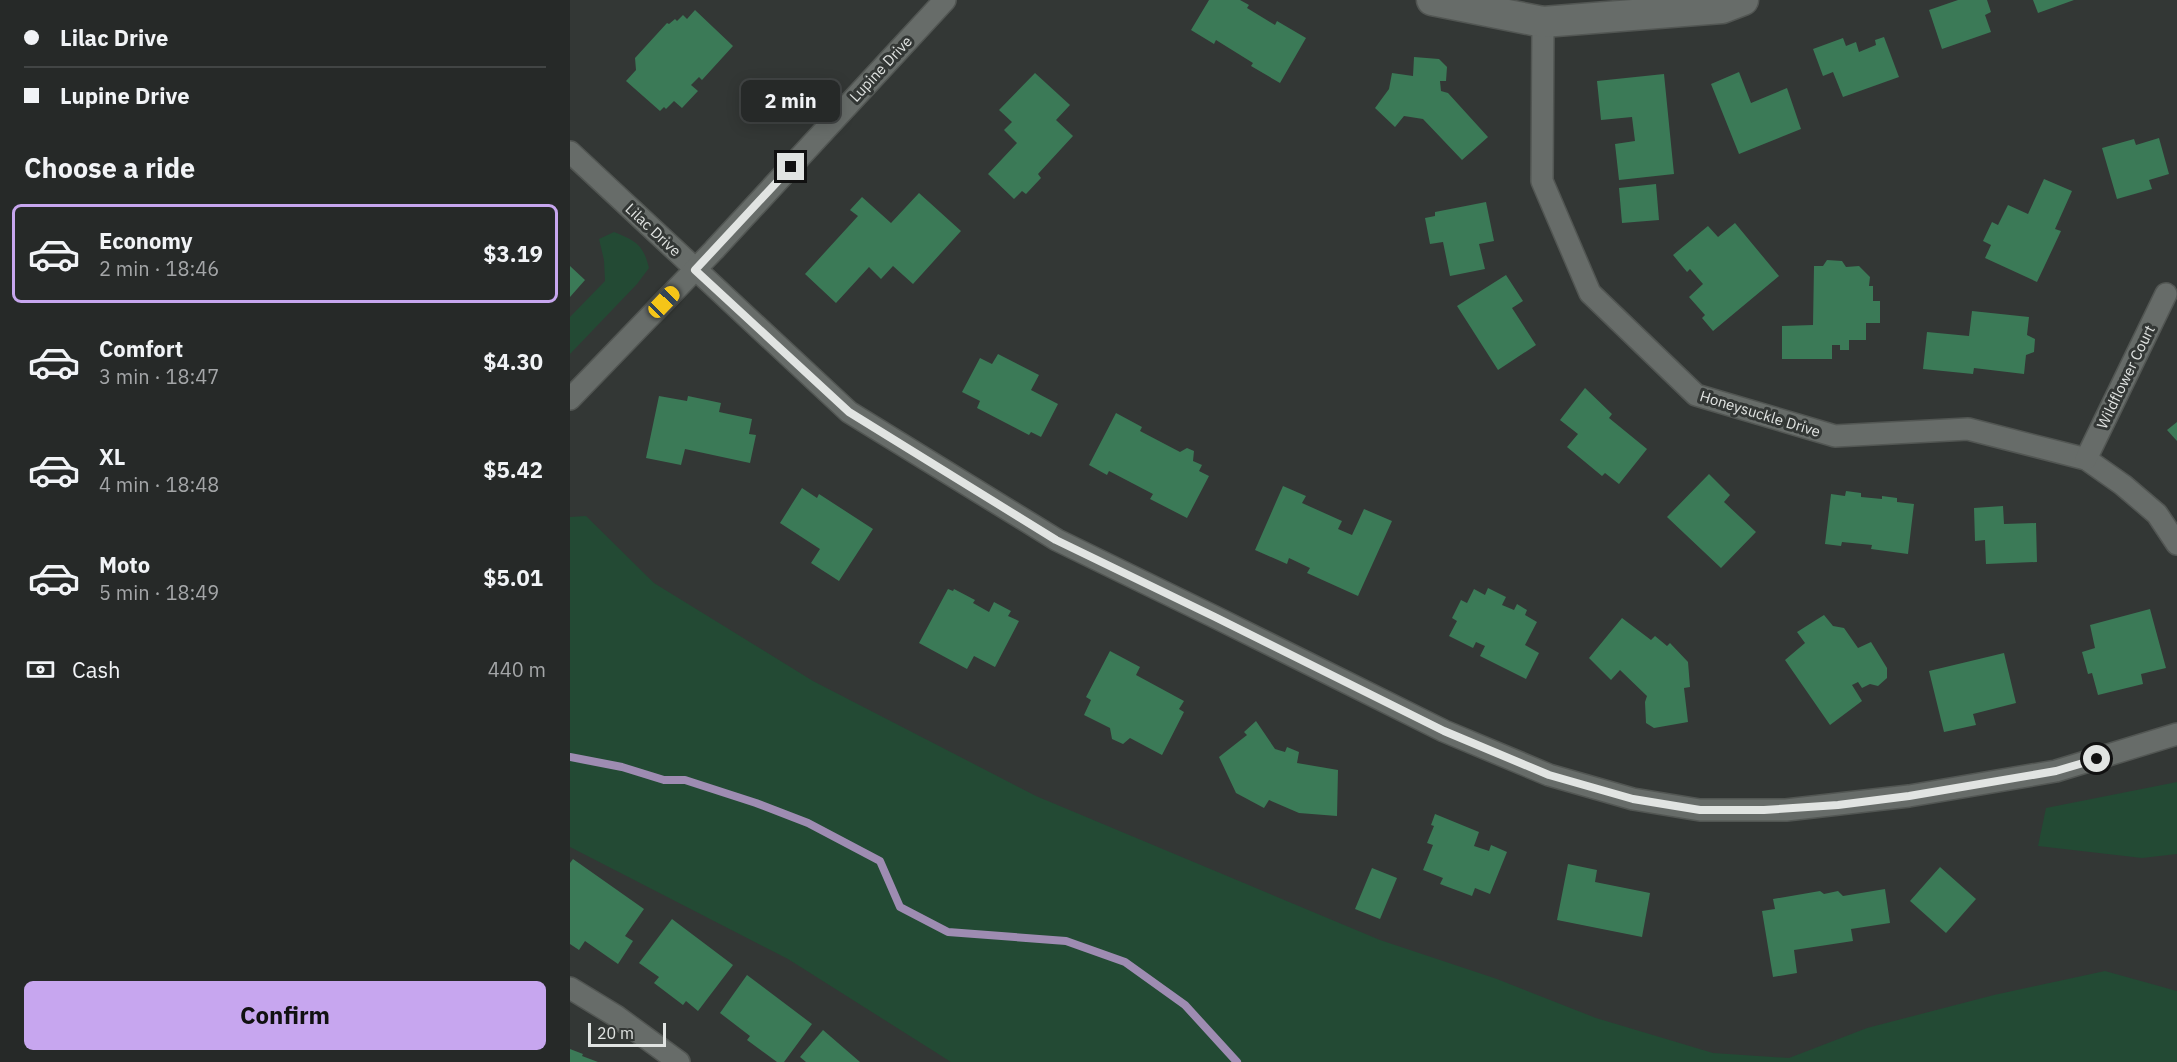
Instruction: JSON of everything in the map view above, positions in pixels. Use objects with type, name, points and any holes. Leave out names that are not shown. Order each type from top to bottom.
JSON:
[{"type":"street","name":"Lupine Drive","points":[[570,399],[695,270],[945,0]]},
{"type":"street","points":[[1432,0],[1542,22],[1722,8],[1743,0]]},
{"type":"street","name":"Honeysuckle Drive","points":[[1542,22],[1542,181],[1590,293],[1696,395],[1834,436],[1968,429],[2086,459],[2123,485],[2157,514],[2177,544]]},
{"type":"street","name":"Lilac Drive","points":[[570,152],[849,412],[1056,540],[1444,731],[1549,775],[1633,799],[1700,810],[1786,810],[1909,796],[2056,771],[2177,734]]},
{"type":"street","name":"Wildflower Court","points":[[2086,459],[2166,294]]},
{"type":"street","points":[[570,988],[616,1016],[680,1062]]},
{"type":"green space","points":[[614,232],[638,244],[649,268],[637,284],[570,354],[570,317],[605,281],[604,260],[599,239]]},
{"type":"green space","points":[[586,516],[654,583],[813,681],[1036,796],[1380,940],[1497,979],[1596,1018],[1713,1053],[1789,1058],[1867,1028],[1994,995],[2105,971],[2177,991],[2177,1062],[951,1062],[788,959],[570,847],[570,517]]},
{"type":"green space","points":[[2177,782],[2177,854],[2142,858],[2038,846],[2046,808]]},
{"type":"building","points":[[1209,0],[1240,0],[1249,5],[1247,8],[1275,25],[1277,21],[1306,38],[1280,83],[1251,66],[1253,63],[1216,40],[1214,44],[1191,30]]},
{"type":"building","points":[[1958,0],[1987,0],[1991,12],[1985,15],[1991,32],[1942,49],[1929,10]]},
{"type":"building","points":[[2033,0],[2074,0],[2038,13]]},
{"type":"building","points":[[695,10],[733,46],[702,80],[699,77],[691,85],[698,91],[682,108],[674,101],[666,109],[664,107],[660,111],[626,81],[636,70],[635,58],[667,23],[675,19],[677,21],[683,15],[687,19]]},
{"type":"building","points":[[1884,37],[1899,77],[1843,97],[1833,72],[1823,76],[1813,49],[1843,38],[1846,46],[1856,42],[1859,52],[1876,45],[1875,40]]},
{"type":"building","points":[[1414,57],[1439,59],[1447,67],[1446,81],[1440,81],[1441,91],[1448,93],[1488,137],[1462,160],[1423,119],[1404,116],[1395,127],[1375,108],[1389,89],[1392,73],[1413,76]]},
{"type":"building","points":[[1739,72],[1751,103],[1787,88],[1801,129],[1739,154],[1711,84]]},
{"type":"building","points":[[1035,73],[1070,105],[1056,120],[1073,136],[1038,174],[1041,178],[1026,194],[1022,191],[1014,199],[988,174],[1017,143],[1004,130],[1012,122],[999,110]]},
{"type":"building","points":[[1664,74],[1674,174],[1619,180],[1615,144],[1635,141],[1632,117],[1601,120],[1597,81]]},
{"type":"building","points":[[2159,138],[2169,174],[2149,180],[2152,189],[2117,199],[2102,148],[2134,139],[2136,145]]},
{"type":"building","points":[[2044,179],[2072,191],[2055,229],[2061,231],[2037,282],[1985,258],[1991,245],[1983,241],[1992,222],[1998,225],[2008,205],[2028,214]]},
{"type":"building","points":[[1656,184],[1659,220],[1622,223],[1619,188]]},
{"type":"building","points":[[919,193],[961,231],[913,284],[893,266],[881,279],[869,267],[836,303],[805,274],[858,216],[850,210],[862,197],[891,223]]},
{"type":"building","points":[[1486,202],[1494,241],[1479,244],[1485,269],[1450,276],[1443,242],[1430,244],[1425,218],[1435,216],[1435,212]]},
{"type":"building","points":[[1735,223],[1779,276],[1713,331],[1702,318],[1705,315],[1689,297],[1703,284],[1690,269],[1687,272],[1673,255],[1708,226],[1718,237]]},
{"type":"building","points":[[1827,260],[1842,261],[1846,267],[1859,266],[1870,277],[1869,286],[1873,286],[1873,301],[1880,301],[1880,323],[1866,323],[1866,340],[1849,340],[1849,350],[1840,350],[1840,345],[1832,345],[1832,359],[1782,359],[1782,326],[1813,325],[1814,266],[1823,266]]},
{"type":"building","points":[[570,266],[585,280],[570,297]]},
{"type":"building","points":[[1506,275],[1523,301],[1512,308],[1536,345],[1498,370],[1457,306]]},
{"type":"building","points":[[1972,311],[2029,317],[2027,335],[2035,339],[2034,352],[2026,355],[2024,374],[1974,368],[1973,374],[1923,369],[1927,332],[1969,336]]},
{"type":"building","points":[[998,354],[1039,375],[1031,390],[1058,404],[1041,437],[1031,432],[1029,435],[977,408],[980,401],[962,392],[980,358],[992,364]]},
{"type":"building","points":[[1585,388],[1612,414],[1609,418],[1647,449],[1619,484],[1605,473],[1602,476],[1567,447],[1578,434],[1560,420]]},
{"type":"building","points":[[659,396],[687,401],[688,396],[721,403],[719,412],[752,419],[749,434],[756,435],[750,463],[685,449],[681,465],[646,458]]},
{"type":"building","points":[[1116,413],[1142,427],[1140,431],[1180,452],[1187,448],[1194,451],[1193,461],[1202,465],[1199,471],[1209,476],[1187,518],[1150,499],[1153,494],[1109,471],[1107,475],[1089,465]]},
{"type":"building","points":[[2177,422],[2177,441],[2167,430]]},
{"type":"building","points":[[1709,474],[1730,495],[1724,502],[1756,532],[1721,568],[1667,517]]},
{"type":"building","points":[[1283,486],[1306,496],[1302,503],[1342,521],[1338,529],[1352,535],[1364,509],[1392,521],[1358,596],[1307,573],[1310,568],[1289,558],[1287,564],[1255,550]]},
{"type":"building","points":[[802,488],[817,498],[819,494],[873,529],[839,581],[811,563],[820,549],[780,523]]},
{"type":"building","points":[[1846,491],[1861,493],[1861,497],[1882,499],[1882,496],[1897,498],[1897,502],[1914,504],[1908,554],[1871,549],[1872,545],[1842,542],[1841,546],[1825,544],[1831,494],[1845,496]]},
{"type":"building","points":[[2003,506],[2004,524],[2036,523],[2037,562],[1986,564],[1985,540],[1975,541],[1974,508]]},
{"type":"building","points":[[1488,588],[1506,597],[1502,605],[1514,610],[1517,604],[1527,610],[1525,615],[1537,622],[1525,645],[1539,653],[1526,679],[1480,656],[1485,646],[1476,642],[1473,648],[1449,636],[1457,621],[1452,618],[1461,600],[1467,603],[1474,589],[1485,595]]},
{"type":"building","points":[[948,589],[953,591],[954,589],[975,600],[973,603],[989,612],[994,602],[1011,611],[1008,616],[1019,621],[995,667],[974,656],[967,669],[919,643]]},
{"type":"building","points":[[2150,609],[2166,668],[2141,674],[2143,684],[2098,695],[2092,673],[2088,674],[2082,652],[2095,648],[2090,625]]},
{"type":"building","points":[[1824,615],[1833,626],[1844,628],[1858,648],[1871,642],[1887,668],[1887,678],[1878,686],[1870,684],[1862,688],[1858,682],[1852,685],[1862,701],[1830,725],[1785,660],[1805,643],[1797,632]]},
{"type":"building","points":[[1622,618],[1651,640],[1655,636],[1667,646],[1670,643],[1688,662],[1690,687],[1684,688],[1688,722],[1654,728],[1646,723],[1647,696],[1620,670],[1611,680],[1589,658]]},
{"type":"building","points":[[1110,651],[1140,667],[1136,675],[1184,701],[1179,709],[1184,712],[1162,755],[1130,738],[1123,744],[1112,739],[1110,728],[1084,715],[1091,700],[1086,697]]},
{"type":"building","points":[[2004,653],[2016,703],[1973,714],[1976,725],[1944,732],[1929,671]]},
{"type":"building","points":[[1256,721],[1275,749],[1285,752],[1287,747],[1299,752],[1297,763],[1338,770],[1337,816],[1299,813],[1269,800],[1264,808],[1236,793],[1219,757],[1247,735],[1244,732]]},
{"type":"building","points":[[1435,814],[1479,832],[1474,846],[1489,851],[1491,845],[1507,852],[1490,894],[1475,888],[1472,896],[1440,884],[1443,878],[1423,870],[1433,845],[1427,843],[1434,826],[1431,825]]},
{"type":"building","points":[[573,859],[644,909],[625,936],[633,941],[618,964],[585,941],[579,950],[570,944],[570,863]]},
{"type":"building","points":[[1568,864],[1597,870],[1595,882],[1650,893],[1642,937],[1557,920]]},
{"type":"building","points":[[1940,867],[1976,899],[1946,933],[1910,901]]},
{"type":"building","points":[[1372,868],[1397,878],[1380,919],[1355,909]]},
{"type":"building","points":[[1885,889],[1890,923],[1851,929],[1853,941],[1794,950],[1797,973],[1773,977],[1762,911],[1775,909],[1773,899],[1820,891],[1824,894],[1838,891],[1843,896]]},
{"type":"building","points":[[672,919],[733,965],[698,1011],[686,1001],[683,1005],[654,983],[659,977],[639,963]]},
{"type":"building","points":[[747,975],[812,1024],[784,1062],[777,1062],[747,1040],[750,1036],[720,1013]]},
{"type":"building","points":[[823,1030],[860,1062],[806,1062],[800,1057]]},
{"type":"building","points":[[570,1049],[583,1054],[582,1056],[598,1062],[570,1062]]},
{"type":"waterway","points":[[570,757],[622,767],[664,780],[685,780],[808,823],[880,861],[900,907],[948,932],[1066,941],[1125,962],[1185,1005],[1237,1062]]},
{"type":"route","points":[[791,167],[695,270],[849,412],[1056,540],[1444,731],[1549,775],[1633,799],[1700,810],[1786,810],[1909,796],[2056,771],[2097,759]]}]
